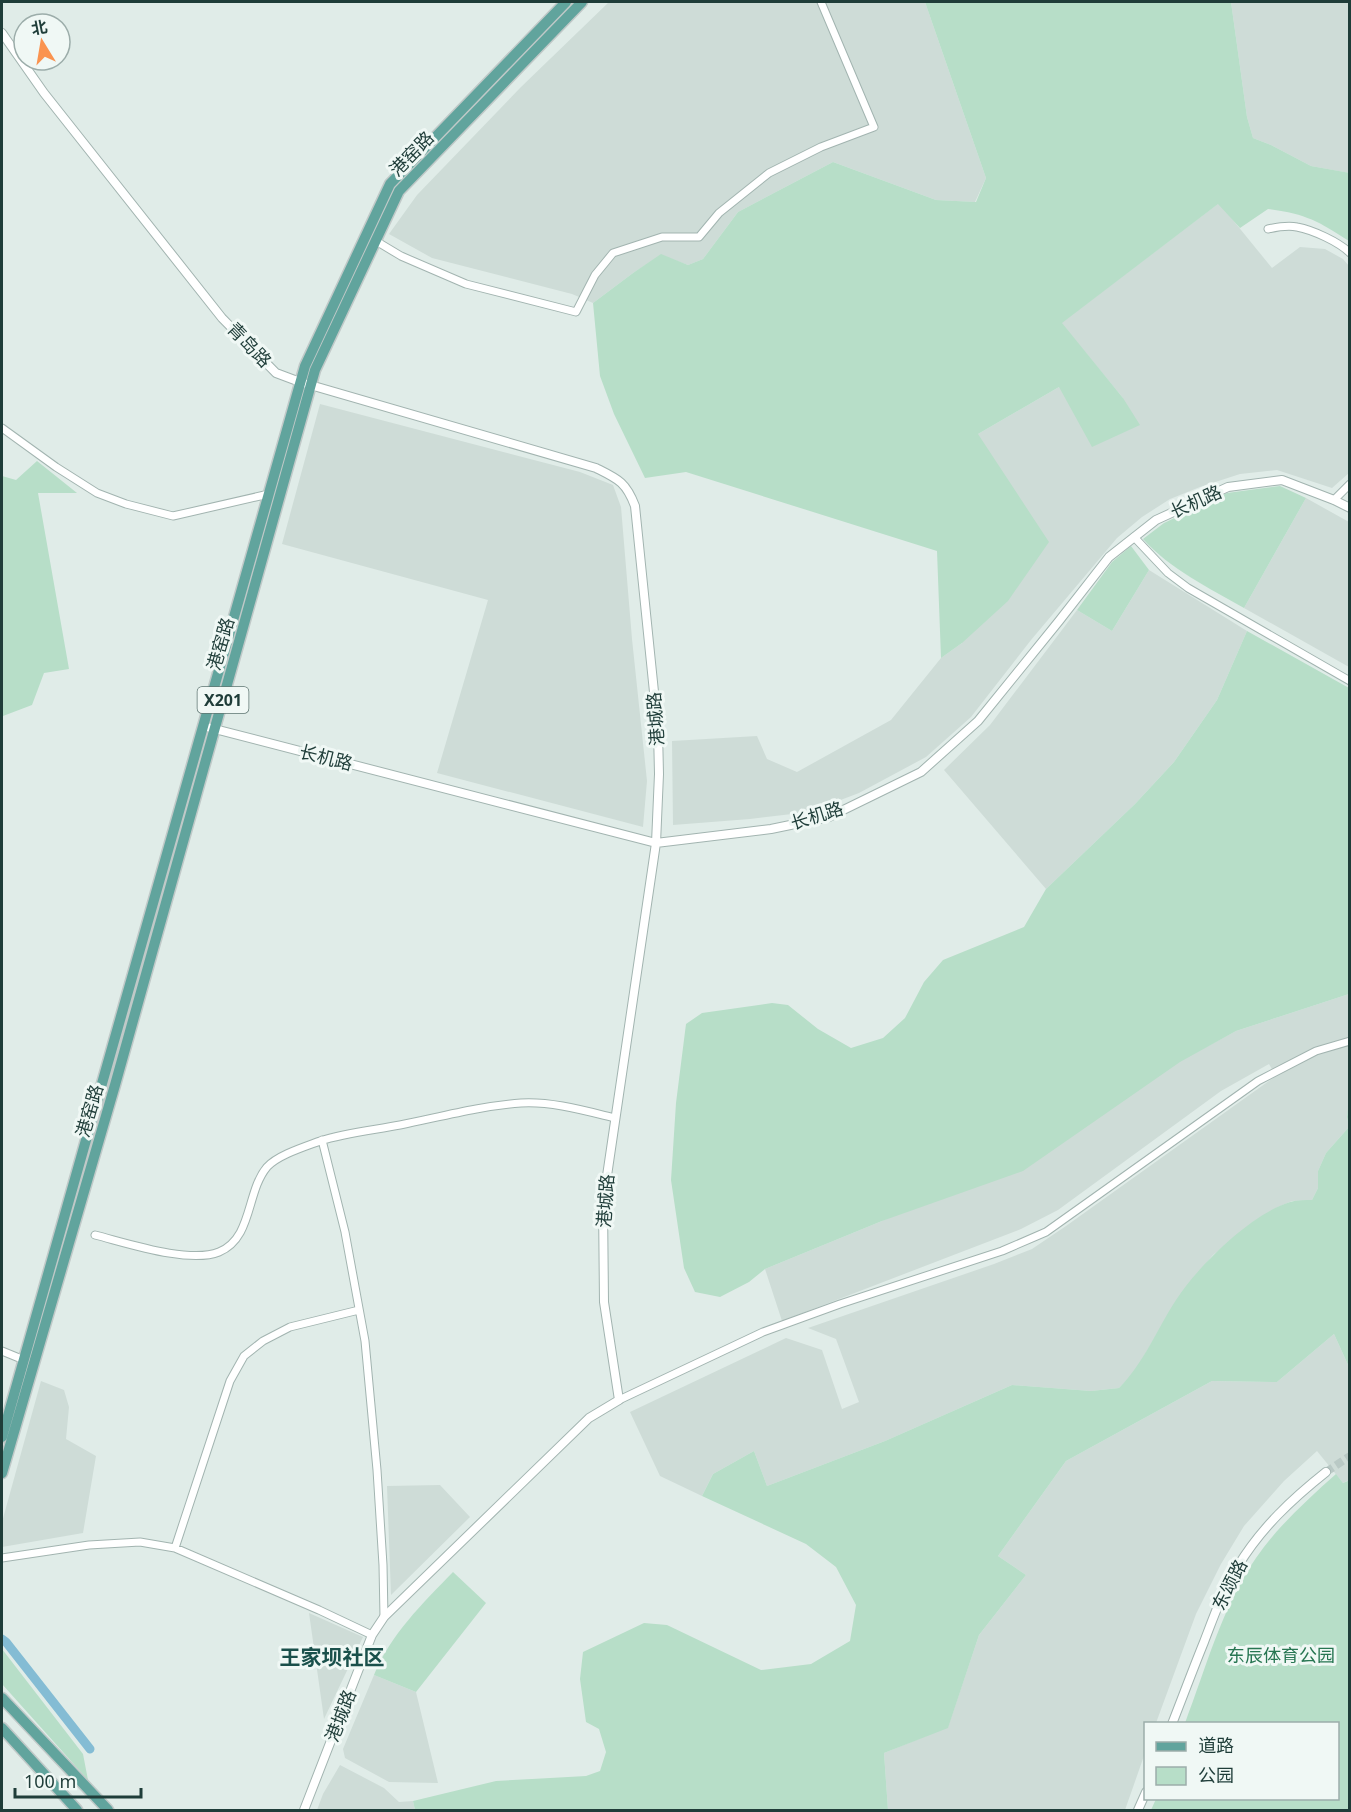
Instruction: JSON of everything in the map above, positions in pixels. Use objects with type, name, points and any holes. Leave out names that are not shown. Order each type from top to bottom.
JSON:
[{"type":"main road","name":"港窑路","points":[[2,1473],[115,1085],[215,729],[305,384],[305,366],[390,184],[566,2]]},
{"type":"main road","name":"港窑路","points":[[2,1437],[269,494],[305,384],[315,370],[399,191],[582,2]]},
{"type":"main road","points":[[2,1698],[108,1810]]},
{"type":"main road","points":[[2,1728],[77,1810]]},
{"type":"street","points":[[376,241],[401,256],[466,284],[576,312],[595,275],[613,252],[662,237],[699,237],[719,213],[769,173],[820,147],[874,127],[821,2]]},
{"type":"street","name":"青岛路","points":[[2,33],[44,93],[222,318],[276,373],[305,384],[596,468],[619,479]]},
{"type":"street","points":[[1268,229],[1298,227],[1328,238],[1350,254]]},
{"type":"street","points":[[2,428],[97,493],[126,504],[173,516],[269,494]]},
{"type":"street","name":"港城路","points":[[304,1810],[372,1635],[384,1617],[589,1418],[619,1400],[604,1302],[603,1203],[656,843],[659,774],[654,683],[635,506],[630,493],[619,479]]},
{"type":"street","name":"长机路","points":[[203,726],[656,843],[771,829],[829,817],[921,772],[978,722],[1109,557],[1156,520],[1228,487],[1282,480],[1350,508]]},
{"type":"street","points":[[1334,500],[1350,484]]},
{"type":"street","points":[[1134,537],[1168,573],[1188,588],[1350,681]]},
{"type":"street","points":[[619,1400],[763,1332],[840,1304],[1002,1251],[1046,1232],[1258,1081],[1316,1051],[1350,1041]]},
{"type":"street","points":[[95,1235],[183,1256],[200,1257],[220,1252],[234,1242],[244,1226],[256,1189],[267,1167],[285,1155],[322,1140],[488,1107],[523,1103],[570,1107],[615,1118]]},
{"type":"street","points":[[322,1140],[345,1232],[365,1341],[378,1470],[384,1617]]},
{"type":"street","points":[[175,1548],[230,1381],[244,1356],[263,1341],[290,1327],[358,1310]]},
{"type":"street","points":[[2,1351],[24,1360]]},
{"type":"street","name":"东颂路","points":[[1173,1722],[1221,1598],[1238,1566],[1274,1518],[1295,1497],[1326,1472]]},
{"type":"street","points":[[2,1558],[89,1545],[140,1542],[175,1548],[372,1635]]},
{"type":"shaded area","points":[[609,2],[925,2],[986,178],[975,202],[936,200],[833,162],[738,212],[703,259],[688,265],[661,255],[593,303],[572,294],[432,258],[389,234],[417,195],[521,87]]},
{"type":"shaded area","points":[[1231,2],[1349,2],[1349,173],[1311,166],[1253,138],[1247,117]]},
{"type":"shaded area","points":[[1219,203],[1272,268],[1300,247],[1325,249],[1343,259],[1349,266],[1349,473],[1332,488],[1277,470],[1240,474],[1170,499],[1142,517],[1117,538],[1031,640],[971,717],[926,757],[859,793],[809,812],[673,825],[672,741],[757,736],[767,759],[797,772],[891,720],[941,658],[962,643],[978,434],[1059,387],[1123,398],[1061,323]]},
{"type":"shaded area","points":[[320,404],[580,472],[613,485],[621,507],[647,781],[643,827],[437,773],[488,600],[282,544]]},
{"type":"shaded area","points":[[1306,498],[1349,522],[1349,667],[1244,608]]},
{"type":"shaded area","points":[[1149,570],[1247,631],[1217,700],[1174,762],[1135,804],[1046,889],[944,770],[990,725],[1077,610],[1112,631]]},
{"type":"shaded area","points":[[1349,994],[1350,1101],[1347,1117],[1349,1127],[1326,1153],[1318,1171],[1318,1188],[1312,1200],[1292,1201],[1278,1207],[1253,1222],[1213,1255],[1178,1298],[1134,1373],[1119,1388],[1091,1391],[1012,1385],[885,1441],[767,1486],[754,1451],[713,1474],[702,1496],[660,1476],[630,1412],[786,1338],[822,1350],[842,1409],[859,1402],[836,1339],[808,1328],[1032,1249],[1276,1076],[1269,1064],[1221,1091],[1058,1210],[1021,1229],[782,1321],[765,1269],[882,1221],[1236,1031]]},
{"type":"shaded area","points":[[1334,1334],[1349,1367],[1349,1480],[1343,1483],[1317,1451],[1284,1481],[1244,1526],[1221,1564],[1196,1614],[1156,1722],[1144,1722],[1144,1756],[1125,1810],[888,1810],[884,1753],[948,1727],[979,1635],[1026,1575],[998,1556],[1066,1461],[1212,1381],[1277,1382]]},
{"type":"shaded area","points":[[41,1381],[64,1390],[69,1407],[66,1439],[96,1456],[83,1533],[2,1547],[2,1522]]},
{"type":"shaded area","points":[[440,1485],[470,1517],[391,1595],[387,1486]]},
{"type":"shaded area","name":"王家坝社区","points":[[309,1613],[363,1637],[324,1719]]},
{"type":"shaded area","points":[[374,1675],[416,1692],[438,1783],[389,1782],[345,1758],[343,1749]]},
{"type":"shaded area","points":[[340,1765],[384,1788],[399,1802],[413,1801],[415,1810],[317,1810],[323,1794]]},
{"type":"green space","points":[[925,2],[1231,2],[1247,117],[1253,138],[1311,166],[1350,173],[1349,241],[1311,219],[1268,209],[1240,228],[1218,204],[1062,323],[1123,398],[1140,425],[1092,447],[1059,387],[978,434],[1049,542],[1008,601],[962,643],[941,658],[937,551],[686,472],[645,478],[614,414],[600,376],[593,303],[661,254],[688,265],[703,259],[738,212],[833,162],[936,200],[976,202],[986,178]]},
{"type":"green space","points":[[37,461],[77,493],[38,493],[69,669],[44,673],[32,705],[3,716],[2,476],[16,480]]},
{"type":"green space","points":[[1280,486],[1306,498],[1244,608],[1178,569],[1143,539],[1164,523],[1227,493]]},
{"type":"green space","points":[[1131,546],[1149,570],[1112,631],[1077,610],[1112,562]]},
{"type":"green space","points":[[1247,631],[1349,688],[1349,994],[1236,1031],[1180,1062],[1023,1171],[882,1221],[765,1269],[749,1282],[720,1297],[695,1292],[684,1268],[671,1180],[676,1103],[686,1024],[702,1013],[772,1003],[788,1005],[818,1029],[851,1048],[883,1038],[905,1018],[924,982],[943,960],[1024,927],[1046,889],[1135,804],[1174,762],[1217,700]]},
{"type":"green space","points":[[1349,1101],[1349,1127],[1347,1117]]},
{"type":"green space","points":[[1349,1127],[1349,1367],[1334,1334],[1277,1382],[1212,1381],[1066,1461],[998,1556],[1026,1575],[979,1635],[948,1728],[884,1753],[888,1810],[415,1810],[413,1801],[496,1781],[586,1776],[600,1771],[606,1752],[599,1729],[586,1722],[580,1679],[583,1652],[644,1623],[667,1625],[761,1670],[811,1664],[850,1641],[856,1605],[836,1567],[806,1544],[702,1496],[713,1474],[754,1451],[767,1486],[885,1441],[1012,1385],[1091,1391],[1119,1388],[1143,1357],[1176,1300],[1211,1257],[1243,1229],[1275,1208],[1293,1201],[1312,1200],[1318,1188],[1318,1171],[1326,1153]]},
{"type":"green space","name":"东辰体育公园","points":[[1336,1474],[1343,1483],[1350,1480],[1349,1810],[1151,1810],[1156,1800],[1339,1800],[1339,1722],[1185,1722],[1224,1617],[1244,1577],[1283,1524]]},
{"type":"green space","points":[[453,1572],[486,1603],[416,1692],[374,1675],[398,1633]]},
{"type":"green space","points":[[2,1649],[83,1754],[88,1780],[2,1684]]},
{"type":"waterway","points":[[2,1639],[90,1749]]},
{"type":"tunnel","points":[[1326,1472],[1350,1456]]},
{"type":"district","name":"王家坝社区","points":[[332,1658]]}]
